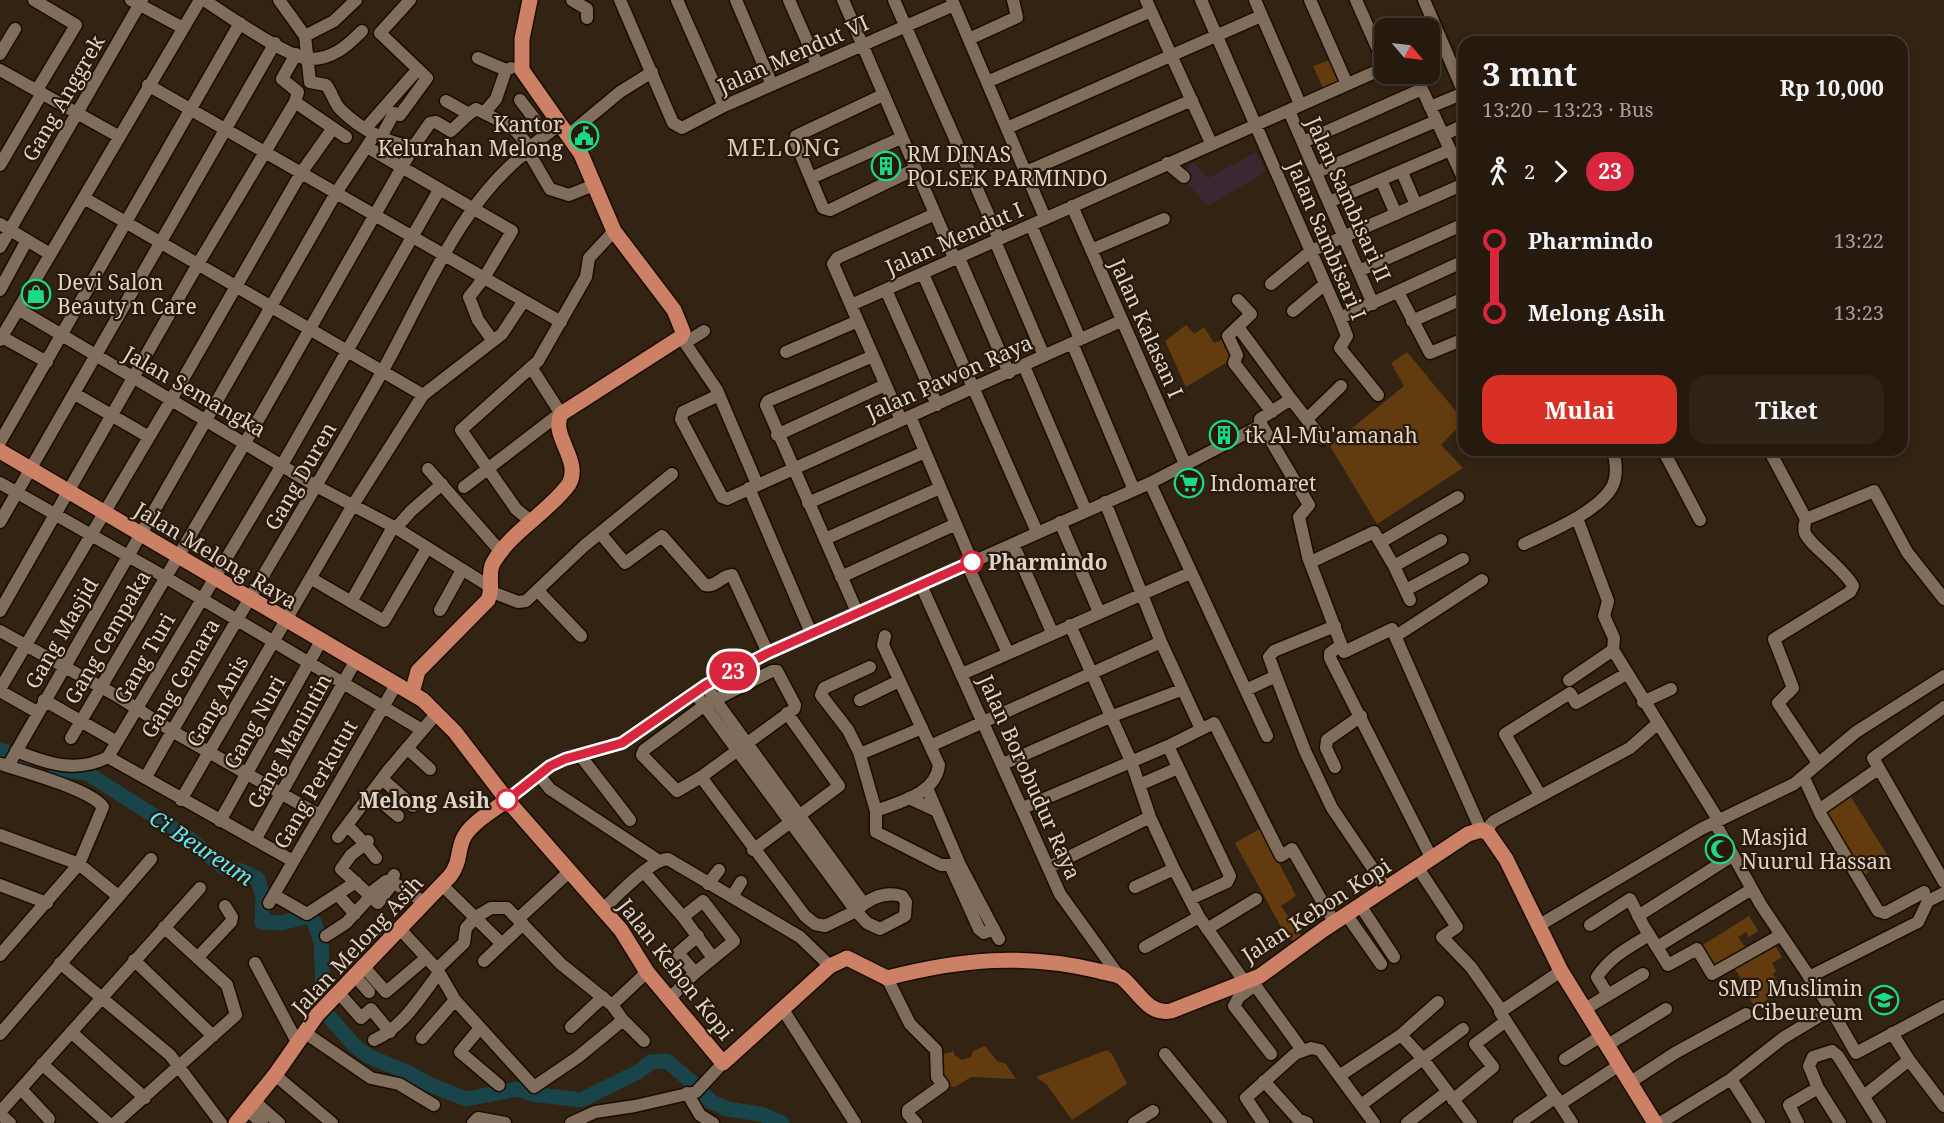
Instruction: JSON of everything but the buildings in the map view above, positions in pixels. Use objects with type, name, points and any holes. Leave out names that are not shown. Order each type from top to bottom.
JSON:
[{"type":"main road","points":[[412,693],[418,671],[477,612],[492,590],[491,566],[501,552],[566,488],[573,475],[560,416],[683,340],[683,326],[674,310],[614,231],[581,154],[557,132],[521,65],[522,39],[530,0]]},
{"type":"main road","name":"Jalan Melong Raya","points":[[0,451],[412,693],[437,713],[455,732],[507,800]]},
{"type":"main road","name":"Jalan Kebon Kopi","points":[[507,800],[632,945],[647,972],[723,1063],[831,966]]},
{"type":"main road","name":"Jalan Melong Asih","points":[[236,1123],[275,1075],[317,1015],[399,927],[442,885],[458,865],[462,843],[467,833],[507,800]]},
{"type":"main road","points":[[1483,830],[1506,859],[1562,971],[1618,1066],[1655,1123]]},
{"type":"main road","name":"Jalan Kebon Kopi","points":[[1119,976],[1151,1007],[1165,1012],[1250,982],[1340,918],[1468,834],[1483,830]]},
{"type":"main road","points":[[831,966],[840,960],[852,958],[887,978],[910,971],[1010,958],[1056,961],[1119,976]]},
{"type":"street","points":[[48,362],[1,339],[148,85],[202,0],[275,43],[309,59],[340,51],[362,31]]},
{"type":"street","points":[[279,0],[305,36],[310,82],[326,85],[340,110],[374,133],[393,144],[414,146]]},
{"type":"street","points":[[305,36],[334,21],[356,0]]},
{"type":"street","points":[[374,133],[394,113],[400,115],[426,79],[426,76],[380,33],[410,0]]},
{"type":"street","points":[[572,0],[587,9],[587,18]]},
{"type":"street","points":[[620,0],[652,72]]},
{"type":"street","points":[[677,0],[724,106]]},
{"type":"street","points":[[736,0],[771,85]]},
{"type":"street","points":[[789,0],[817,64]]},
{"type":"street","points":[[843,0],[901,138],[1009,373]]},
{"type":"street","points":[[894,0],[1044,356]]},
{"type":"street","points":[[969,39],[1017,17],[1013,0]]},
{"type":"street","name":"Jalan Sambisari I","points":[[1201,0],[1340,318],[1347,336],[1340,348],[1378,395]]},
{"type":"street","name":"Jalan Sambisari II","points":[[1255,0],[1294,107],[1303,142],[1373,304]]},
{"type":"street","points":[[1310,0],[1347,84]]},
{"type":"street","points":[[1356,0],[1374,40]]},
{"type":"street","points":[[1424,0],[1458,79]]},
{"type":"street","points":[[0,165],[76,25],[41,2]]},
{"type":"street","points":[[138,2],[183,28]]},
{"type":"street","name":"Gang Anggrek","points":[[0,247],[5,227],[77,112],[138,2]]},
{"type":"street","points":[[953,3],[1046,218]]},
{"type":"street","name":"Jalan Mendut VI","points":[[652,72],[673,123],[682,128],[724,106],[953,3]]},
{"type":"street","points":[[987,82],[1148,6],[1211,143]]},
{"type":"street","points":[[1007,128],[1261,16]]},
{"type":"street","points":[[0,442],[48,362],[125,222],[240,23]]},
{"type":"street","points":[[0,54],[15,29]]},
{"type":"street","points":[[0,522],[162,244],[275,43]]},
{"type":"street","points":[[0,611],[198,264],[295,102],[298,92],[282,79],[296,54]]},
{"type":"street","points":[[478,58],[506,70],[521,65]]},
{"type":"street","points":[[374,133],[418,69]]},
{"type":"street","points":[[484,113],[496,99],[506,70]]},
{"type":"street","name":"Gang Duren","points":[[250,599],[382,372],[472,210],[515,161],[529,149],[652,72]]},
{"type":"street","name":"Jalan Mendut I","points":[[851,305],[1374,72]]},
{"type":"street","points":[[1,73],[39,91],[118,136]]},
{"type":"street","points":[[1420,84],[1458,168]]},
{"type":"street","points":[[148,85],[561,322]]},
{"type":"street","points":[[1303,142],[1422,89]]},
{"type":"street","points":[[883,95],[798,134],[795,141],[823,208],[830,210],[915,169]]},
{"type":"street","points":[[1430,107],[1458,95]]},
{"type":"street","points":[[520,100],[557,132]]},
{"type":"street","points":[[1026,172],[1191,100]]},
{"type":"street","points":[[446,101],[469,114],[476,109],[512,127],[529,149],[548,188],[553,191],[569,195],[594,185]]},
{"type":"street","points":[[295,102],[346,137]]},
{"type":"street","name":"Gang Cempaka","points":[[71,738],[245,443],[373,214],[414,146],[430,123],[436,122],[450,131],[469,114]]},
{"type":"street","points":[[1317,172],[1436,121]]},
{"type":"street","points":[[37,712],[0,690],[171,400],[301,173],[333,128]]},
{"type":"street","points":[[1443,135],[1458,128]]},
{"type":"street","name":"Gang Masjid","points":[[9,759],[207,421],[336,193],[374,133]]},
{"type":"street","points":[[811,178],[901,138]]},
{"type":"street","points":[[367,147],[472,210],[512,231],[469,300],[478,320],[493,341]]},
{"type":"street","points":[[1329,202],[1450,150]]},
{"type":"street","points":[[1167,163],[1184,177]]},
{"type":"street","points":[[1402,171],[1416,205]]},
{"type":"street","points":[[1381,180],[1396,214]]},
{"type":"street","points":[[1271,284],[1311,251],[1458,185]]},
{"type":"street","name":"Gang Turi","points":[[108,757],[282,465],[439,190]]},
{"type":"street","points":[[84,198],[423,395]]},
{"type":"street","name":"Jalan Kalasan I","points":[[1072,206],[1186,466]]},
{"type":"street","points":[[935,214],[835,261],[834,267],[885,385],[925,452],[1008,653]]},
{"type":"street","points":[[1091,250],[1164,219]]},
{"type":"street","points":[[1031,225],[1134,490]]},
{"type":"street","points":[[5,227],[50,254]]},
{"type":"street","points":[[1359,271],[1458,227]]},
{"type":"street","points":[[532,522],[516,508],[487,470],[461,430],[531,367],[545,351],[586,277],[589,258],[614,231]]},
{"type":"street","points":[[0,290],[27,240]]},
{"type":"street","points":[[1340,318],[1458,264]]},
{"type":"street","points":[[923,274],[1037,532]]},
{"type":"street","points":[[1293,311],[1325,284]]},
{"type":"street","points":[[886,290],[937,405]]},
{"type":"street","points":[[1398,292],[1430,353],[1458,341]]},
{"type":"street","points":[[1238,300],[1251,314],[1227,337],[1237,355],[1234,363],[1272,412]]},
{"type":"street","points":[[1412,321],[1458,301]]},
{"type":"street","name":"Gang Anis","points":[[181,800],[312,579],[353,505],[423,395],[493,341],[507,327],[523,302]]},
{"type":"street","name":"Jalan Semangka","points":[[18,309],[316,486],[394,528],[492,590],[522,603],[538,591]]},
{"type":"street","points":[[786,352],[858,321]]},
{"type":"street","name":"Jalan Pawon Raya","points":[[719,395],[683,412],[681,419],[722,497],[729,498],[1121,321]]},
{"type":"street","points":[[704,331],[683,340],[703,367],[719,395],[811,633]]},
{"type":"street","points":[[1241,331],[1322,439]]},
{"type":"street","points":[[856,612],[766,408],[768,401],[873,356]]},
{"type":"street","points":[[1024,366],[1086,511]]},
{"type":"street","points":[[464,487],[554,418],[560,416],[531,367]]},
{"type":"street","points":[[777,435],[885,385]]},
{"type":"street","points":[[1307,419],[1341,386]]},
{"type":"street","points":[[75,394],[149,437]]},
{"type":"street","points":[[1291,399],[1260,419],[1261,424],[1309,505],[1299,517],[1311,562],[1341,645],[1346,652],[1392,628],[1483,830],[1540,795],[1630,748],[1657,724]]},
{"type":"street","points":[[507,800],[550,766],[579,754],[622,743],[706,685],[768,653],[1150,483],[1186,466],[1261,424]]},
{"type":"street","points":[[808,503],[925,452]]},
{"type":"street","points":[[1524,544],[1577,518],[1612,486],[1616,469],[1614,456]]},
{"type":"street","points":[[1665,456],[1700,520]]},
{"type":"street","points":[[1772,456],[1806,519],[1804,529],[1807,537],[1836,565],[1852,586],[1850,592],[1774,639],[1793,688],[1778,703],[1818,763]]},
{"type":"street","points":[[428,469],[501,552]]},
{"type":"street","points":[[581,636],[538,591],[600,533],[672,474]]},
{"type":"street","points":[[0,483],[91,537],[165,577],[422,730]]},
{"type":"street","points":[[1150,483],[1267,736]]},
{"type":"street","points":[[351,602],[394,528],[442,484]]},
{"type":"street","points":[[825,540],[940,488]]},
{"type":"street","points":[[1806,519],[1874,490],[1907,552],[1944,599]]},
{"type":"street","points":[[1381,542],[1458,496]]},
{"type":"street","points":[[1106,502],[1181,690],[1202,729]]},
{"type":"street","points":[[1577,518],[1608,602],[1604,616],[1614,638],[1613,650],[1717,822],[1732,856],[1752,889],[1858,1053],[1944,1006]]},
{"type":"street","points":[[1060,522],[1099,612]]},
{"type":"street","points":[[841,577],[956,524]]},
{"type":"street","points":[[600,533],[625,563],[662,536],[705,585],[711,586],[727,575],[732,575],[768,653]]},
{"type":"street","points":[[1311,562],[1371,533],[1377,534],[1408,595],[1462,559]]},
{"type":"street","points":[[1394,566],[1441,540]]},
{"type":"street","points":[[1013,544],[1052,632]]},
{"type":"street","points":[[312,579],[385,621],[427,548]]},
{"type":"street","points":[[440,610],[462,570]]},
{"type":"street","points":[[962,674],[1052,632],[1190,573]]},
{"type":"street","points":[[1396,636],[1482,580]]},
{"type":"street","name":"Jalan Borobudur Raya","points":[[921,585],[1060,894],[1119,976]]},
{"type":"street","name":"Gang Cemara","points":[[146,777],[236,619],[250,599]]},
{"type":"street","points":[[1070,626],[1131,761],[1150,817],[1190,899],[1207,929],[1302,1050]]},
{"type":"street","points":[[1335,626],[1274,651],[1269,657],[1305,751],[1332,808],[1386,888]]},
{"type":"street","points":[[0,631],[319,815]]},
{"type":"street","points":[[876,811],[927,788],[936,777],[939,765],[883,645],[885,636]]},
{"type":"street","name":"Gang Nuri","points":[[220,821],[321,641]]},
{"type":"street","points":[[929,744],[1091,675],[1161,642]]},
{"type":"street","points":[[1341,645],[1330,653],[1330,658],[1432,859]]},
{"type":"street","points":[[1569,680],[1613,650]]},
{"type":"street","name":"Gang Manintin","points":[[255,840],[356,660]]},
{"type":"street","points":[[870,667],[825,687],[821,695],[848,730],[860,754],[876,811],[874,827],[881,836],[936,863],[955,866]]},
{"type":"street","points":[[777,671],[795,705],[793,711],[788,713],[739,744],[701,777],[677,791],[642,755],[644,750],[710,702],[777,671]]},
{"type":"street","points":[[1540,795],[1505,734],[1570,693],[1576,703],[1626,674]]},
{"type":"street","points":[[1246,690],[1276,676]]},
{"type":"street","points":[[1538,926],[1620,879],[1678,842],[1804,778],[1818,763],[1856,732],[1944,676]]},
{"type":"street","points":[[861,700],[899,681]]},
{"type":"street","name":"Gang Perkutut","points":[[338,895],[307,915],[272,899],[396,685]]},
{"type":"street","points":[[706,685],[710,702],[790,824],[860,907]]},
{"type":"street","points":[[1644,702],[1671,689]]},
{"type":"street","points":[[1003,764],[1110,717],[1181,690]]},
{"type":"street","points":[[694,693],[710,702]]},
{"type":"street","points":[[44,700],[117,742]]},
{"type":"street","points":[[1944,707],[1874,756],[1878,769],[1944,882]]},
{"type":"street","points":[[338,837],[382,779],[437,713]]},
{"type":"street","points":[[753,850],[838,786],[788,713]]},
{"type":"street","points":[[1335,767],[1326,748],[1327,740],[1361,716]]},
{"type":"street","points":[[1023,808],[1168,746],[1214,723],[1281,856],[1292,849],[1340,918],[1381,964]]},
{"type":"street","points":[[860,754],[922,729]]},
{"type":"street","points":[[739,744],[801,816],[860,907]]},
{"type":"street","points":[[1168,746],[1230,876],[1227,882],[1190,899]]},
{"type":"street","points":[[407,748],[430,769]]},
{"type":"street","points":[[579,754],[630,820]]},
{"type":"street","points":[[9,759],[57,765],[85,765],[108,757],[293,861]]},
{"type":"street","points":[[0,955],[79,864],[103,811],[102,804],[69,786],[9,759]]},
{"type":"street","points":[[1139,785],[1178,768]]},
{"type":"street","points":[[1819,810],[1878,769]]},
{"type":"street","points":[[538,774],[557,794],[659,861]]},
{"type":"street","points":[[701,777],[753,850],[810,921],[825,926],[860,907]]},
{"type":"street","points":[[1804,778],[1819,810],[1878,911],[1885,913],[1924,892]]},
{"type":"street","points":[[382,779],[413,806]]},
{"type":"street","points":[[927,788],[955,866],[973,902],[997,934]]},
{"type":"street","points":[[371,793],[398,816]]},
{"type":"street","points":[[909,798],[935,810]]},
{"type":"street","points":[[1049,867],[1150,817]]},
{"type":"street","points":[[348,826],[367,842],[376,858]]},
{"type":"street","points":[[0,835],[79,864],[118,896]]},
{"type":"street","points":[[367,842],[340,868],[379,903],[393,879],[424,902]]},
{"type":"street","points":[[680,867],[687,856]]},
{"type":"street","points":[[1638,916],[1732,856]]},
{"type":"street","points":[[2,1028],[151,859]]},
{"type":"street","points":[[602,910],[644,872],[659,861],[668,859],[800,937],[831,966]]},
{"type":"street","points":[[1135,887],[1174,868]]},
{"type":"street","points":[[1418,868],[1457,927],[1442,938],[1471,967],[1572,1123]]},
{"type":"street","points":[[708,884],[719,870]]},
{"type":"street","points":[[484,961],[569,872]]},
{"type":"street","points":[[644,872],[683,917],[714,958]]},
{"type":"street","points":[[1620,879],[1638,916],[1668,965],[1697,949],[1712,974],[1781,935]]},
{"type":"street","points":[[355,914],[338,895],[356,882]]},
{"type":"street","points":[[732,897],[741,882]]},
{"type":"street","points":[[442,885],[501,943]]},
{"type":"street","points":[[1,887],[47,903]]},
{"type":"street","points":[[10,1123],[0,1113],[100,997],[200,888]]},
{"type":"street","points":[[1657,947],[1752,889]]},
{"type":"street","points":[[1809,977],[1918,922],[1928,901],[1944,893]]},
{"type":"street","points":[[326,936],[355,914],[369,896]]},
{"type":"street","points":[[1207,929],[1256,899]]},
{"type":"street","points":[[1590,925],[1630,899]]},
{"type":"street","points":[[669,999],[695,973],[733,943],[734,938],[703,901],[683,917]]},
{"type":"street","points":[[1360,905],[1394,957]]},
{"type":"street","points":[[198,957],[231,922],[232,917],[225,906]]},
{"type":"street","points":[[374,1040],[390,1032],[437,971],[464,943],[466,928],[476,917],[490,908],[504,908],[561,964],[608,1001],[644,1041]]},
{"type":"street","points":[[1145,947],[1200,917]]},
{"type":"street","points":[[115,1123],[235,1017],[237,1012],[227,985],[164,927]]},
{"type":"street","points":[[399,927],[437,971],[455,1000],[534,1087],[578,1057],[623,1020]]},
{"type":"street","points":[[1608,995],[1597,977],[1599,973],[1611,958],[1649,935]]},
{"type":"street","points":[[695,973],[678,952],[698,936]]},
{"type":"street","points":[[359,971],[386,992],[426,958]]},
{"type":"street","points":[[134,960],[213,1036]]},
{"type":"street","points":[[60,963],[170,1055],[221,1123]]},
{"type":"street","points":[[255,963],[301,1037],[371,1078],[399,1084],[434,1105]]},
{"type":"street","points":[[359,971],[369,992]]},
{"type":"street","points":[[1407,1123],[1493,1067],[1475,1044],[1502,1015],[1562,971]]},
{"type":"street","points":[[571,1027],[647,972]]},
{"type":"street","points":[[1585,1010],[1643,974]]},
{"type":"street","points":[[887,978],[910,1024],[936,1050],[938,1057],[937,1077],[943,1084],[908,1110],[908,1114],[916,1123]]},
{"type":"street","points":[[1250,982],[1234,1006],[1271,1054]]},
{"type":"street","points":[[334,997],[361,1018],[371,1009],[390,1032]]},
{"type":"street","points":[[422,1038],[455,1000]]},
{"type":"street","points":[[1339,1076],[1401,1035],[1438,1002]]},
{"type":"street","points":[[782,1008],[855,1123]]},
{"type":"street","points":[[1565,1059],[1666,1009]]},
{"type":"street","points":[[1668,1121],[1731,1079],[1783,1038],[1831,1009]]},
{"type":"street","points":[[1629,1083],[1675,1053],[1746,1014]]},
{"type":"street","points":[[480,1028],[460,1052],[499,1085]]},
{"type":"street","points":[[1361,1105],[1463,1029]]},
{"type":"street","points":[[71,1032],[145,1098]]},
{"type":"street","points":[[1892,1033],[1909,1060],[1944,1105]]},
{"type":"street","points":[[1401,1035],[1423,1059],[1471,1123]]},
{"type":"street","points":[[1263,1123],[1245,1100],[1302,1050],[1311,1047],[1320,1050],[1361,1105],[1370,1122]]},
{"type":"street","points":[[1840,1123],[1818,1088],[1810,1063],[1813,1057],[1832,1051],[1880,1123]]},
{"type":"street","points":[[1165,1054],[1221,1123]]},
{"type":"street","points":[[1863,1096],[1909,1060]]},
{"type":"street","points":[[571,1123],[595,1112],[635,1106],[695,1091],[723,1063]]},
{"type":"street","points":[[42,1064],[108,1123]]},
{"type":"street","points":[[1519,1123],[1618,1066]]},
{"type":"street","points":[[275,1075],[332,1123]]},
{"type":"street","points":[[1731,1079],[1759,1123]]},
{"type":"street","points":[[1264,1082],[1298,1119],[1307,1123]]},
{"type":"street","points":[[1798,1123],[1789,1105],[1818,1088]]},
{"type":"street","points":[[21,1089],[49,1119]]},
{"type":"street","points":[[695,1091],[700,1115],[714,1123]]},
{"type":"street","points":[[250,1106],[262,1123]]},
{"type":"street","points":[[250,1106],[279,1123]]},
{"type":"street","points":[[1134,1123],[1153,1111]]},
{"type":"street","points":[[474,1123],[478,1118],[506,1123]]},
{"type":"shaded area","points":[[1330,60],[1339,81],[1323,88],[1313,66]]},
{"type":"shaded area","points":[[1256,152],[1266,172],[1208,206],[1179,175],[1194,162],[1208,178]]},
{"type":"shaded area","points":[[1186,325],[1194,334],[1204,327],[1214,343],[1223,339],[1232,354],[1229,361],[1186,387],[1165,341]]},
{"type":"shaded area","points":[[1407,352],[1458,414],[1458,427],[1441,445],[1463,468],[1377,524],[1330,446],[1404,386],[1391,363]]},
{"type":"shaded area","points":[[1849,794],[1888,856],[1861,878],[1824,812]]},
{"type":"shaded area","points":[[1261,828],[1296,896],[1281,906],[1301,935],[1296,942],[1287,938],[1235,843]]},
{"type":"shaded area","points":[[1749,916],[1758,931],[1749,937],[1746,932],[1738,937],[1753,958],[1775,945],[1782,957],[1772,963],[1776,971],[1773,974],[1778,983],[1775,986],[1777,990],[1760,1006],[1754,1006],[1749,997],[1739,999],[1736,995],[1747,988],[1733,966],[1714,975],[1698,948]]},
{"type":"shaded area","points":[[985,1046],[997,1061],[1006,1064],[1016,1079],[971,1077],[955,1087],[945,1086],[936,1056],[954,1051],[954,1055],[962,1060],[971,1057],[973,1051]]},
{"type":"shaded area","points":[[1107,1050],[1112,1054],[1127,1084],[1072,1120],[1047,1085],[1036,1077]]},
{"type":"waterway","name":"Ci Beureum","points":[[0,750],[28,759]]},
{"type":"waterway","name":"Ci Beureum","points":[[56,769],[87,773],[190,839],[223,867],[242,871],[258,879],[263,898],[262,922],[281,923],[309,916],[314,922],[321,942],[324,1011],[354,1045],[368,1056],[466,1099],[518,1089],[532,1094],[581,1100],[638,1072],[651,1062],[667,1061],[701,1090],[710,1101],[727,1109],[761,1114],[782,1123]]},
{"type":"bus line","name":"23","points":[[507,800],[550,766],[579,754],[622,743],[650,726],[706,685],[768,653],[972,562]]},
{"type":"place","name":"Kantor Kelurahan Melong","points":[[584,136]]},
{"type":"place","name":"RM DINAS POLSEK PARMINDO","points":[[886,166]]},
{"type":"place","name":"Devi Salon Beauty n Care","points":[[36,294]]},
{"type":"place","name":"tk Al-Mu'amanah","points":[[1224,435]]},
{"type":"place","name":"Indomaret","points":[[1189,483]]},
{"type":"place","name":"Pharmindo","points":[[972,562]]},
{"type":"place","name":"Melong Asih","points":[[507,800]]},
{"type":"place","name":"Masjid Nuurul Hassan","points":[[1720,849]]},
{"type":"place","name":"SMP Muslimin Cibeureum","points":[[1884,1000]]},
{"type":"district","name":"MELONG","points":[[784,146]]}]
